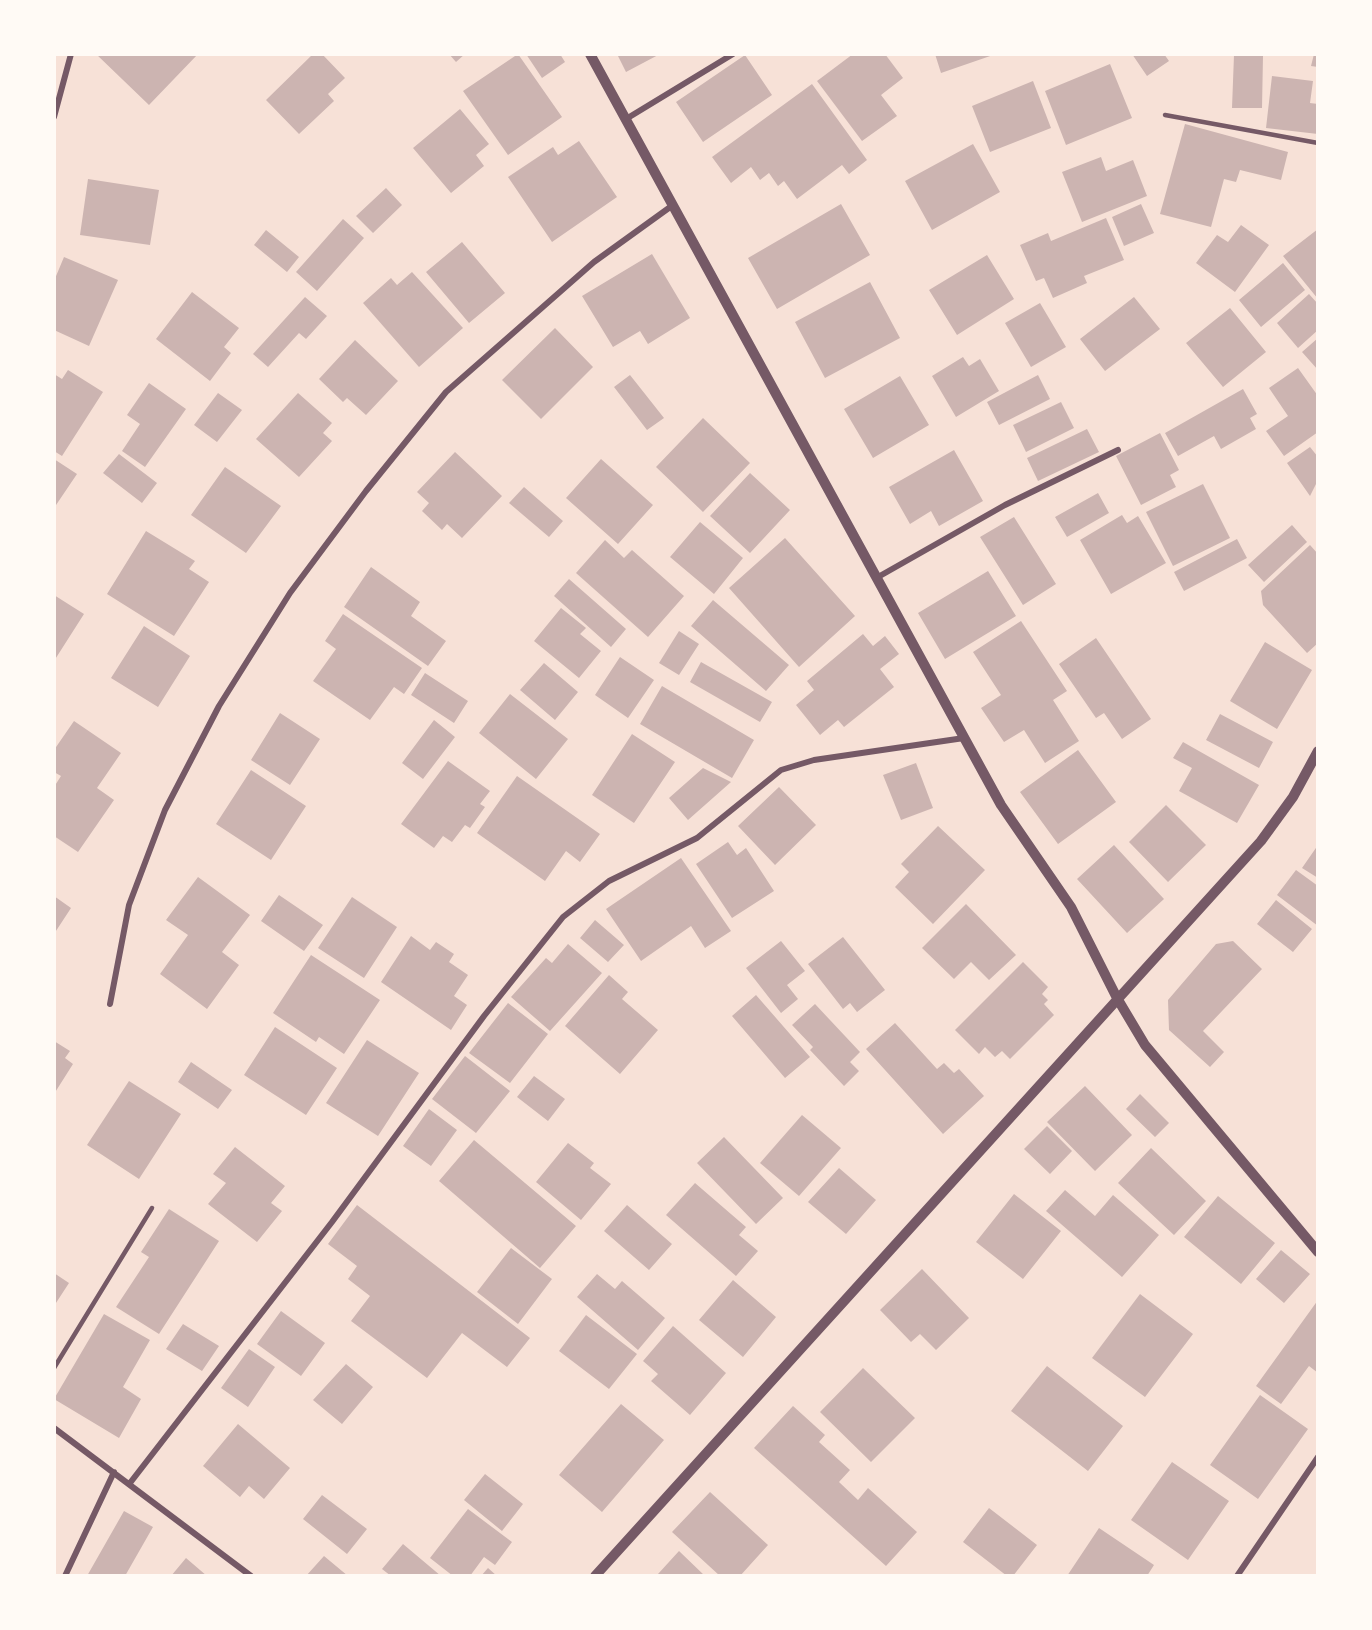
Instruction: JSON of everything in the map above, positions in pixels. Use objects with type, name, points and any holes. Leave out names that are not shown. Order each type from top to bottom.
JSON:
[{"type":"street","points":[[54,117],[71,54]]},
{"type":"street","points":[[590,54],[964,738],[1002,805],[1071,907],[1117,999],[1145,1045],[1318,1252]]},
{"type":"street","points":[[626,119],[733,54]]},
{"type":"street","points":[[110,1004],[129,905],[165,810],[219,706],[290,593],[366,491],[446,392],[594,262],[673,205]]},
{"type":"street","points":[[878,578],[1005,506],[1118,450]]},
{"type":"street","points":[[130,1483],[332,1222],[484,1016],[563,916],[609,880],[697,838],[781,770],[814,760],[964,738]]},
{"type":"street","points":[[595,1576],[1261,841],[1293,797],[1318,751]]},
{"type":"street","points":[[54,1428],[251,1576]]},
{"type":"street","points":[[1237,1576],[1318,1457]]},
{"type":"street","points":[[65,1576],[114,1472]]},
{"type":"lane","points":[[1165,115],[1318,143]]},
{"type":"lane","points":[[54,1368],[152,1208]]},
{"type":"building","points":[[96,54],[198,54],[149,105]]},
{"type":"building","points":[[313,54],[322,54],[345,78],[328,94],[334,101],[299,134],[266,100]]},
{"type":"building","points":[[449,54],[465,54],[456,62]]},
{"type":"building","points":[[518,54],[562,117],[508,155],[463,91]]},
{"type":"building","points":[[526,54],[560,54],[565,62],[542,78]]},
{"type":"building","points":[[617,54],[660,54],[626,72]]},
{"type":"building","points":[[853,54],[885,54],[903,78],[881,95],[897,116],[862,141],[817,81]]},
{"type":"building","points":[[935,54],[996,54],[941,73]]},
{"type":"building","points":[[1132,54],[1164,54],[1169,61],[1147,76]]},
{"type":"building","points":[[1314,54],[1318,54],[1318,67],[1311,66]]},
{"type":"building","points":[[745,55],[772,95],[703,142],[676,102]]},
{"type":"building","points":[[1234,55],[1263,56],[1262,108],[1232,108]]},
{"type":"building","points":[[1110,64],[1132,118],[1066,145],[1045,91]]},
{"type":"building","points":[[1272,76],[1313,81],[1310,103],[1318,104],[1318,134],[1266,128]]},
{"type":"building","points":[[1033,81],[1051,128],[990,152],[972,106]]},
{"type":"building","points":[[812,84],[867,160],[849,174],[842,165],[797,199],[784,181],[778,186],[769,173],[760,180],[751,167],[731,183],[712,157]]},
{"type":"building","points":[[460,109],[489,144],[476,155],[484,166],[451,193],[413,148]]},
{"type":"building","points":[[1185,124],[1288,152],[1281,180],[1240,170],[1236,182],[1224,179],[1211,227],[1160,214]]},
{"type":"building","points":[[579,141],[617,197],[552,242],[508,177],[553,147],[558,155]]},
{"type":"building","points":[[973,144],[1000,192],[932,230],[905,181]]},
{"type":"building","points":[[1101,157],[1106,171],[1133,160],[1147,196],[1082,222],[1062,172]]},
{"type":"building","points":[[88,179],[159,190],[150,245],[80,235]]},
{"type":"building","points":[[386,188],[402,205],[373,233],[356,216]]},
{"type":"building","points":[[841,204],[870,255],[777,309],[748,258]]},
{"type":"building","points":[[1141,204],[1154,233],[1124,246],[1112,217]]},
{"type":"building","points":[[1106,218],[1124,260],[1084,276],[1087,283],[1053,298],[1044,278],[1036,281],[1020,245],[1048,233],[1051,241]]},
{"type":"building","points":[[343,219],[364,238],[317,291],[296,272]]},
{"type":"building","points":[[1241,225],[1269,245],[1235,292],[1196,263],[1217,235],[1228,242]]},
{"type":"building","points":[[1318,229],[1318,299],[1283,256]]},
{"type":"building","points":[[266,230],[299,257],[287,272],[254,245]]},
{"type":"building","points":[[462,242],[505,293],[469,323],[426,272]]},
{"type":"building","points":[[652,254],[690,318],[648,344],[640,331],[613,347],[582,296]]},
{"type":"building","points":[[987,255],[1014,299],[957,335],[929,290]]},
{"type":"building","points":[[64,257],[118,280],[89,346],[54,330],[54,281]]},
{"type":"building","points":[[1283,263],[1305,290],[1261,327],[1239,300]]},
{"type":"building","points":[[412,272],[463,328],[419,367],[363,303],[391,278],[397,285]]},
{"type":"building","points":[[870,282],[900,338],[825,378],[795,322]]},
{"type":"building","points":[[192,292],[239,328],[224,347],[231,353],[210,381],[156,339]]},
{"type":"building","points":[[1309,294],[1318,304],[1318,330],[1298,348],[1277,323]]},
{"type":"building","points":[[305,297],[327,316],[306,339],[299,333],[268,367],[253,354]]},
{"type":"building","points":[[1134,297],[1160,329],[1105,371],[1080,339]]},
{"type":"building","points":[[1040,303],[1066,347],[1031,367],[1005,323]]},
{"type":"building","points":[[1230,308],[1266,352],[1223,387],[1186,343]]},
{"type":"building","points":[[555,328],[593,367],[541,419],[502,380]]},
{"type":"building","points":[[1318,338],[1318,370],[1302,352]]},
{"type":"building","points":[[355,340],[398,381],[366,415],[347,398],[343,402],[319,379]]},
{"type":"building","points":[[963,357],[969,366],[980,359],[999,391],[956,417],[932,376]]},
{"type":"building","points":[[1298,368],[1318,396],[1318,432],[1284,456],[1266,431],[1288,416],[1269,388]]},
{"type":"building","points":[[68,370],[103,392],[62,456],[54,451],[54,374],[62,379]]},
{"type":"building","points":[[630,375],[664,418],[647,430],[614,387]]},
{"type":"building","points":[[1038,375],[1050,399],[999,425],[987,402]]},
{"type":"building","points":[[900,376],[929,425],[873,458],[844,409]]},
{"type":"building","points":[[149,383],[186,409],[145,467],[122,451],[140,424],[127,415]]},
{"type":"building","points":[[1243,389],[1257,414],[1250,418],[1256,429],[1221,449],[1214,436],[1178,456],[1165,433]]},
{"type":"building","points":[[218,393],[242,410],[217,442],[194,425]]},
{"type":"building","points":[[298,393],[332,423],[323,433],[332,441],[299,477],[256,439]]},
{"type":"building","points":[[1061,402],[1074,428],[1026,452],[1013,425]]},
{"type":"building","points":[[703,418],[750,463],[703,512],[656,467]]},
{"type":"building","points":[[1087,429],[1099,452],[1038,481],[1027,458]]},
{"type":"building","points":[[1160,433],[1179,470],[1170,475],[1176,487],[1141,505],[1116,456]]},
{"type":"building","points":[[1310,447],[1318,457],[1318,480],[1310,496],[1287,463]]},
{"type":"building","points":[[954,450],[983,501],[939,526],[931,511],[910,524],[889,487]]},
{"type":"building","points":[[455,452],[502,496],[462,538],[447,524],[442,530],[422,511],[429,503],[417,492]]},
{"type":"building","points":[[119,454],[157,483],[142,503],[103,473]]},
{"type":"building","points":[[54,459],[77,474],[54,508]]},
{"type":"building","points":[[601,459],[653,505],[618,544],[566,498]]},
{"type":"building","points":[[225,467],[281,506],[246,553],[191,515]]},
{"type":"building","points":[[750,473],[790,510],[750,553],[710,516]]},
{"type":"building","points":[[1203,484],[1230,538],[1173,566],[1146,512]]},
{"type":"building","points":[[524,487],[563,521],[549,537],[509,503]]},
{"type":"building","points":[[1098,493],[1109,513],[1067,537],[1055,517]]},
{"type":"building","points":[[1122,515],[1127,523],[1138,516],[1166,563],[1111,594],[1080,540]]},
{"type":"building","points":[[1014,517],[1056,584],[1023,605],[980,537]]},
{"type":"building","points":[[700,522],[743,558],[714,594],[670,557]]},
{"type":"building","points":[[1292,525],[1307,542],[1264,582],[1248,565]]},
{"type":"building","points":[[146,531],[195,561],[189,569],[209,582],[174,636],[107,594]]},
{"type":"building","points":[[785,538],[855,616],[799,667],[729,588]]},
{"type":"building","points":[[1237,539],[1247,558],[1184,591],[1174,572]]},
{"type":"building","points":[[605,540],[624,558],[632,550],[684,596],[648,637],[576,573]]},
{"type":"building","points":[[1310,545],[1318,554],[1318,643],[1307,653],[1263,605],[1261,591]]},
{"type":"building","points":[[371,567],[420,602],[411,616],[446,641],[428,666],[344,607]]},
{"type":"building","points":[[988,571],[1016,616],[945,659],[918,613]]},
{"type":"building","points":[[569,579],[626,629],[611,647],[554,596]]},
{"type":"building","points":[[54,595],[84,614],[54,661]]},
{"type":"building","points":[[713,600],[789,665],[766,691],[691,626]]},
{"type":"building","points":[[561,608],[586,628],[580,634],[601,651],[579,678],[534,641]]},
{"type":"building","points":[[343,614],[422,668],[404,694],[394,687],[370,720],[313,681],[336,649],[325,641]]},
{"type":"building","points":[[1021,621],[1067,691],[1053,700],[1079,741],[1045,763],[1024,730],[1004,742],[981,708],[1001,695],[973,652]]},
{"type":"building","points":[[144,626],[190,656],[158,707],[111,678]]},
{"type":"building","points":[[679,631],[699,644],[679,675],[659,663]]},
{"type":"building","points":[[863,634],[873,646],[885,636],[899,654],[880,669],[894,687],[844,727],[838,720],[820,735],[796,705],[814,690],[807,681]]},
{"type":"building","points":[[1096,638],[1151,719],[1122,739],[1104,713],[1096,718],[1059,664]]},
{"type":"building","points":[[1265,642],[1312,670],[1277,729],[1230,701]]},
{"type":"building","points":[[620,657],[654,680],[628,718],[595,695]]},
{"type":"building","points":[[701,662],[772,702],[760,722],[690,682]]},
{"type":"building","points":[[544,663],[578,692],[555,720],[520,690]]},
{"type":"building","points":[[425,673],[468,701],[454,723],[411,695]]},
{"type":"building","points":[[662,686],[754,740],[732,778],[640,724]]},
{"type":"building","points":[[510,694],[568,739],[536,779],[479,733]]},
{"type":"building","points":[[280,713],[320,739],[290,785],[251,760]]},
{"type":"building","points":[[1220,714],[1273,742],[1259,768],[1206,740]]},
{"type":"building","points":[[434,720],[455,737],[423,779],[402,763]]},
{"type":"building","points":[[74,721],[121,753],[97,788],[114,800],[78,852],[54,836],[54,787],[61,776],[54,772],[54,750]]},
{"type":"building","points":[[632,734],[675,762],[634,823],[592,795]]},
{"type":"building","points":[[1183,742],[1259,785],[1237,823],[1179,791],[1192,768],[1173,758]]},
{"type":"building","points":[[1078,750],[1116,802],[1058,844],[1020,792]]},
{"type":"building","points":[[448,761],[490,791],[480,804],[485,807],[470,828],[465,825],[452,842],[443,836],[434,848],[401,824]]},
{"type":"building","points":[[916,763],[933,808],[901,820],[883,775]]},
{"type":"building","points":[[703,768],[731,782],[688,820],[669,798]]},
{"type":"building","points":[[251,770],[306,806],[271,860],[216,824]]},
{"type":"building","points":[[517,776],[600,834],[580,862],[566,851],[545,881],[477,833]]},
{"type":"building","points":[[779,787],[816,825],[775,865],[738,826]]},
{"type":"building","points":[[1166,805],[1206,845],[1168,882],[1129,842]]},
{"type":"building","points":[[938,826],[985,870],[933,924],[895,887],[909,872],[901,864]]},
{"type":"building","points":[[728,842],[737,855],[746,848],[774,891],[732,918],[696,864]]},
{"type":"building","points":[[1114,845],[1164,899],[1127,933],[1077,879]]},
{"type":"building","points":[[1318,845],[1318,878],[1302,868]]},
{"type":"building","points":[[681,858],[731,931],[705,948],[691,926],[641,961],[606,909]]},
{"type":"building","points":[[1296,870],[1318,886],[1318,926],[1277,895]]},
{"type":"building","points":[[198,877],[250,915],[222,952],[239,965],[207,1009],[160,974],[188,935],[166,920]]},
{"type":"building","points":[[279,895],[323,925],[304,951],[261,921]]},
{"type":"building","points":[[54,896],[71,908],[54,934]]},
{"type":"building","points":[[352,897],[397,927],[364,978],[318,948]]},
{"type":"building","points":[[1276,900],[1312,929],[1293,952],[1257,924]]},
{"type":"building","points":[[966,904],[1016,955],[989,980],[971,962],[954,979],[922,948]]},
{"type":"building","points":[[595,920],[624,945],[608,962],[580,938]]},
{"type":"building","points":[[411,936],[430,950],[436,942],[454,954],[449,962],[468,975],[454,996],[467,1005],[451,1030],[381,982]]},
{"type":"building","points":[[843,937],[885,990],[857,1012],[850,1003],[843,1009],[808,964]]},
{"type":"building","points":[[781,941],[805,971],[787,985],[798,999],[781,1013],[746,968]]},
{"type":"building","points":[[1233,941],[1262,969],[1203,1031],[1224,1052],[1210,1067],[1169,1030],[1168,1000],[1216,944]]},
{"type":"building","points":[[568,944],[602,973],[550,1031],[511,997],[546,958],[552,963]]},
{"type":"building","points":[[311,955],[380,1000],[344,1054],[319,1037],[316,1042],[273,1013]]},
{"type":"building","points":[[1023,962],[1048,987],[1042,994],[1048,1000],[1044,1004],[1054,1015],[1010,1059],[1002,1051],[995,1057],[985,1047],[979,1054],[955,1030]]},
{"type":"building","points":[[609,975],[628,992],[622,999],[658,1030],[620,1074],[565,1026]]},
{"type":"building","points":[[756,995],[810,1057],[785,1078],[732,1016]]},
{"type":"building","points":[[508,1003],[548,1034],[510,1083],[469,1053]]},
{"type":"building","points":[[815,1004],[860,1052],[850,1062],[859,1071],[844,1086],[810,1050],[813,1047],[792,1025]]},
{"type":"building","points":[[895,1023],[937,1069],[944,1063],[954,1073],[959,1069],[984,1096],[943,1134],[866,1049]]},
{"type":"building","points":[[275,1027],[337,1068],[306,1115],[244,1075]]},
{"type":"building","points":[[367,1040],[419,1073],[378,1136],[326,1103]]},
{"type":"building","points":[[54,1041],[70,1051],[65,1058],[73,1064],[54,1094]]},
{"type":"building","points":[[465,1056],[510,1091],[476,1133],[432,1099]]},
{"type":"building","points":[[191,1062],[232,1090],[218,1109],[178,1082]]},
{"type":"building","points":[[534,1076],[565,1099],[548,1121],[517,1097]]},
{"type":"building","points":[[129,1081],[181,1114],[139,1179],[87,1145]]},
{"type":"building","points":[[1085,1086],[1132,1135],[1095,1171],[1047,1122]]},
{"type":"building","points":[[1140,1094],[1169,1123],[1155,1137],[1126,1109]]},
{"type":"building","points":[[429,1109],[457,1130],[431,1166],[403,1146]]},
{"type":"building","points":[[802,1115],[841,1148],[799,1196],[760,1163]]},
{"type":"building","points":[[1047,1126],[1072,1151],[1050,1174],[1024,1149]]},
{"type":"building","points":[[724,1137],[783,1198],[756,1224],[697,1163]]},
{"type":"building","points":[[474,1140],[576,1226],[540,1268],[439,1181]]},
{"type":"building","points":[[568,1143],[594,1163],[590,1168],[611,1184],[581,1220],[536,1182]]},
{"type":"building","points":[[235,1147],[285,1186],[271,1203],[282,1211],[257,1242],[208,1204],[226,1183],[213,1174]]},
{"type":"building","points":[[1151,1148],[1206,1201],[1174,1235],[1118,1183]]},
{"type":"building","points":[[839,1168],[876,1200],[846,1234],[808,1202]]},
{"type":"building","points":[[695,1183],[746,1227],[739,1235],[758,1251],[736,1276],[666,1215]]},
{"type":"building","points":[[1065,1190],[1095,1216],[1113,1195],[1159,1235],[1122,1277],[1046,1211]]},
{"type":"building","points":[[1014,1194],[1061,1231],[1023,1279],[976,1242]]},
{"type":"building","points":[[1218,1196],[1275,1243],[1241,1284],[1184,1237]]},
{"type":"building","points":[[357,1205],[530,1338],[507,1367],[462,1333],[427,1378],[351,1321],[370,1296],[348,1279],[357,1266],[328,1244]]},
{"type":"building","points":[[627,1205],[672,1244],[649,1270],[604,1231]]},
{"type":"building","points":[[169,1209],[219,1241],[159,1334],[116,1307],[149,1257],[141,1252]]},
{"type":"building","points":[[511,1248],[552,1279],[518,1324],[477,1292]]},
{"type":"building","points":[[1281,1250],[1310,1274],[1284,1303],[1256,1279]]},
{"type":"building","points":[[922,1269],[969,1318],[936,1350],[920,1334],[911,1342],[880,1310]]},
{"type":"building","points":[[54,1273],[69,1283],[54,1306]]},
{"type":"building","points":[[597,1274],[615,1289],[622,1281],[665,1318],[638,1350],[577,1297]]},
{"type":"building","points":[[733,1280],[776,1317],[743,1357],[699,1320]]},
{"type":"building","points":[[1140,1294],[1193,1334],[1145,1397],[1092,1358]]},
{"type":"building","points":[[1318,1300],[1318,1373],[1309,1366],[1281,1404],[1256,1386]]},
{"type":"building","points":[[281,1311],[325,1343],[301,1376],[257,1344]]},
{"type":"building","points":[[104,1314],[150,1340],[123,1387],[141,1399],[119,1438],[54,1399]]},
{"type":"building","points":[[586,1315],[637,1354],[609,1389],[559,1351]]},
{"type":"building","points":[[183,1324],[219,1346],[202,1371],[166,1349]]},
{"type":"building","points":[[673,1326],[726,1373],[690,1415],[651,1381],[658,1374],[643,1361]]},
{"type":"building","points":[[249,1349],[275,1367],[248,1407],[221,1388]]},
{"type":"building","points":[[346,1364],[373,1387],[342,1424],[313,1400]]},
{"type":"building","points":[[1047,1366],[1123,1426],[1088,1471],[1011,1411]]},
{"type":"building","points":[[863,1368],[915,1418],[871,1462],[820,1412]]},
{"type":"building","points":[[1260,1395],[1308,1429],[1258,1499],[1210,1465]]},
{"type":"building","points":[[621,1404],[664,1440],[602,1512],[559,1475]]},
{"type":"building","points":[[793,1406],[825,1435],[819,1442],[850,1470],[839,1482],[858,1500],[868,1488],[917,1532],[886,1566],[754,1448]]},
{"type":"building","points":[[238,1424],[290,1468],[264,1499],[249,1486],[240,1497],[203,1466]]},
{"type":"building","points":[[1172,1462],[1229,1501],[1188,1560],[1131,1520]]},
{"type":"building","points":[[485,1474],[523,1504],[502,1531],[464,1500]]},
{"type":"building","points":[[710,1492],[768,1545],[740,1576],[720,1576],[672,1532]]},
{"type":"building","points":[[322,1495],[367,1529],[347,1554],[303,1519]]},
{"type":"building","points":[[989,1508],[1037,1545],[1013,1576],[1007,1576],[963,1542]]},
{"type":"building","points":[[468,1509],[512,1542],[495,1565],[484,1557],[470,1576],[453,1576],[430,1558]]},
{"type":"building","points":[[124,1511],[153,1527],[125,1576],[87,1576]]},
{"type":"building","points":[[1099,1528],[1154,1565],[1147,1576],[1067,1576]]},
{"type":"building","points":[[403,1544],[441,1576],[391,1576],[382,1569]]},
{"type":"building","points":[[679,1551],[705,1576],[661,1576],[658,1574]]},
{"type":"building","points":[[324,1556],[348,1576],[306,1576]]},
{"type":"building","points":[[186,1558],[207,1576],[171,1576]]},
{"type":"building","points":[[488,1568],[497,1576],[481,1576]]}]
